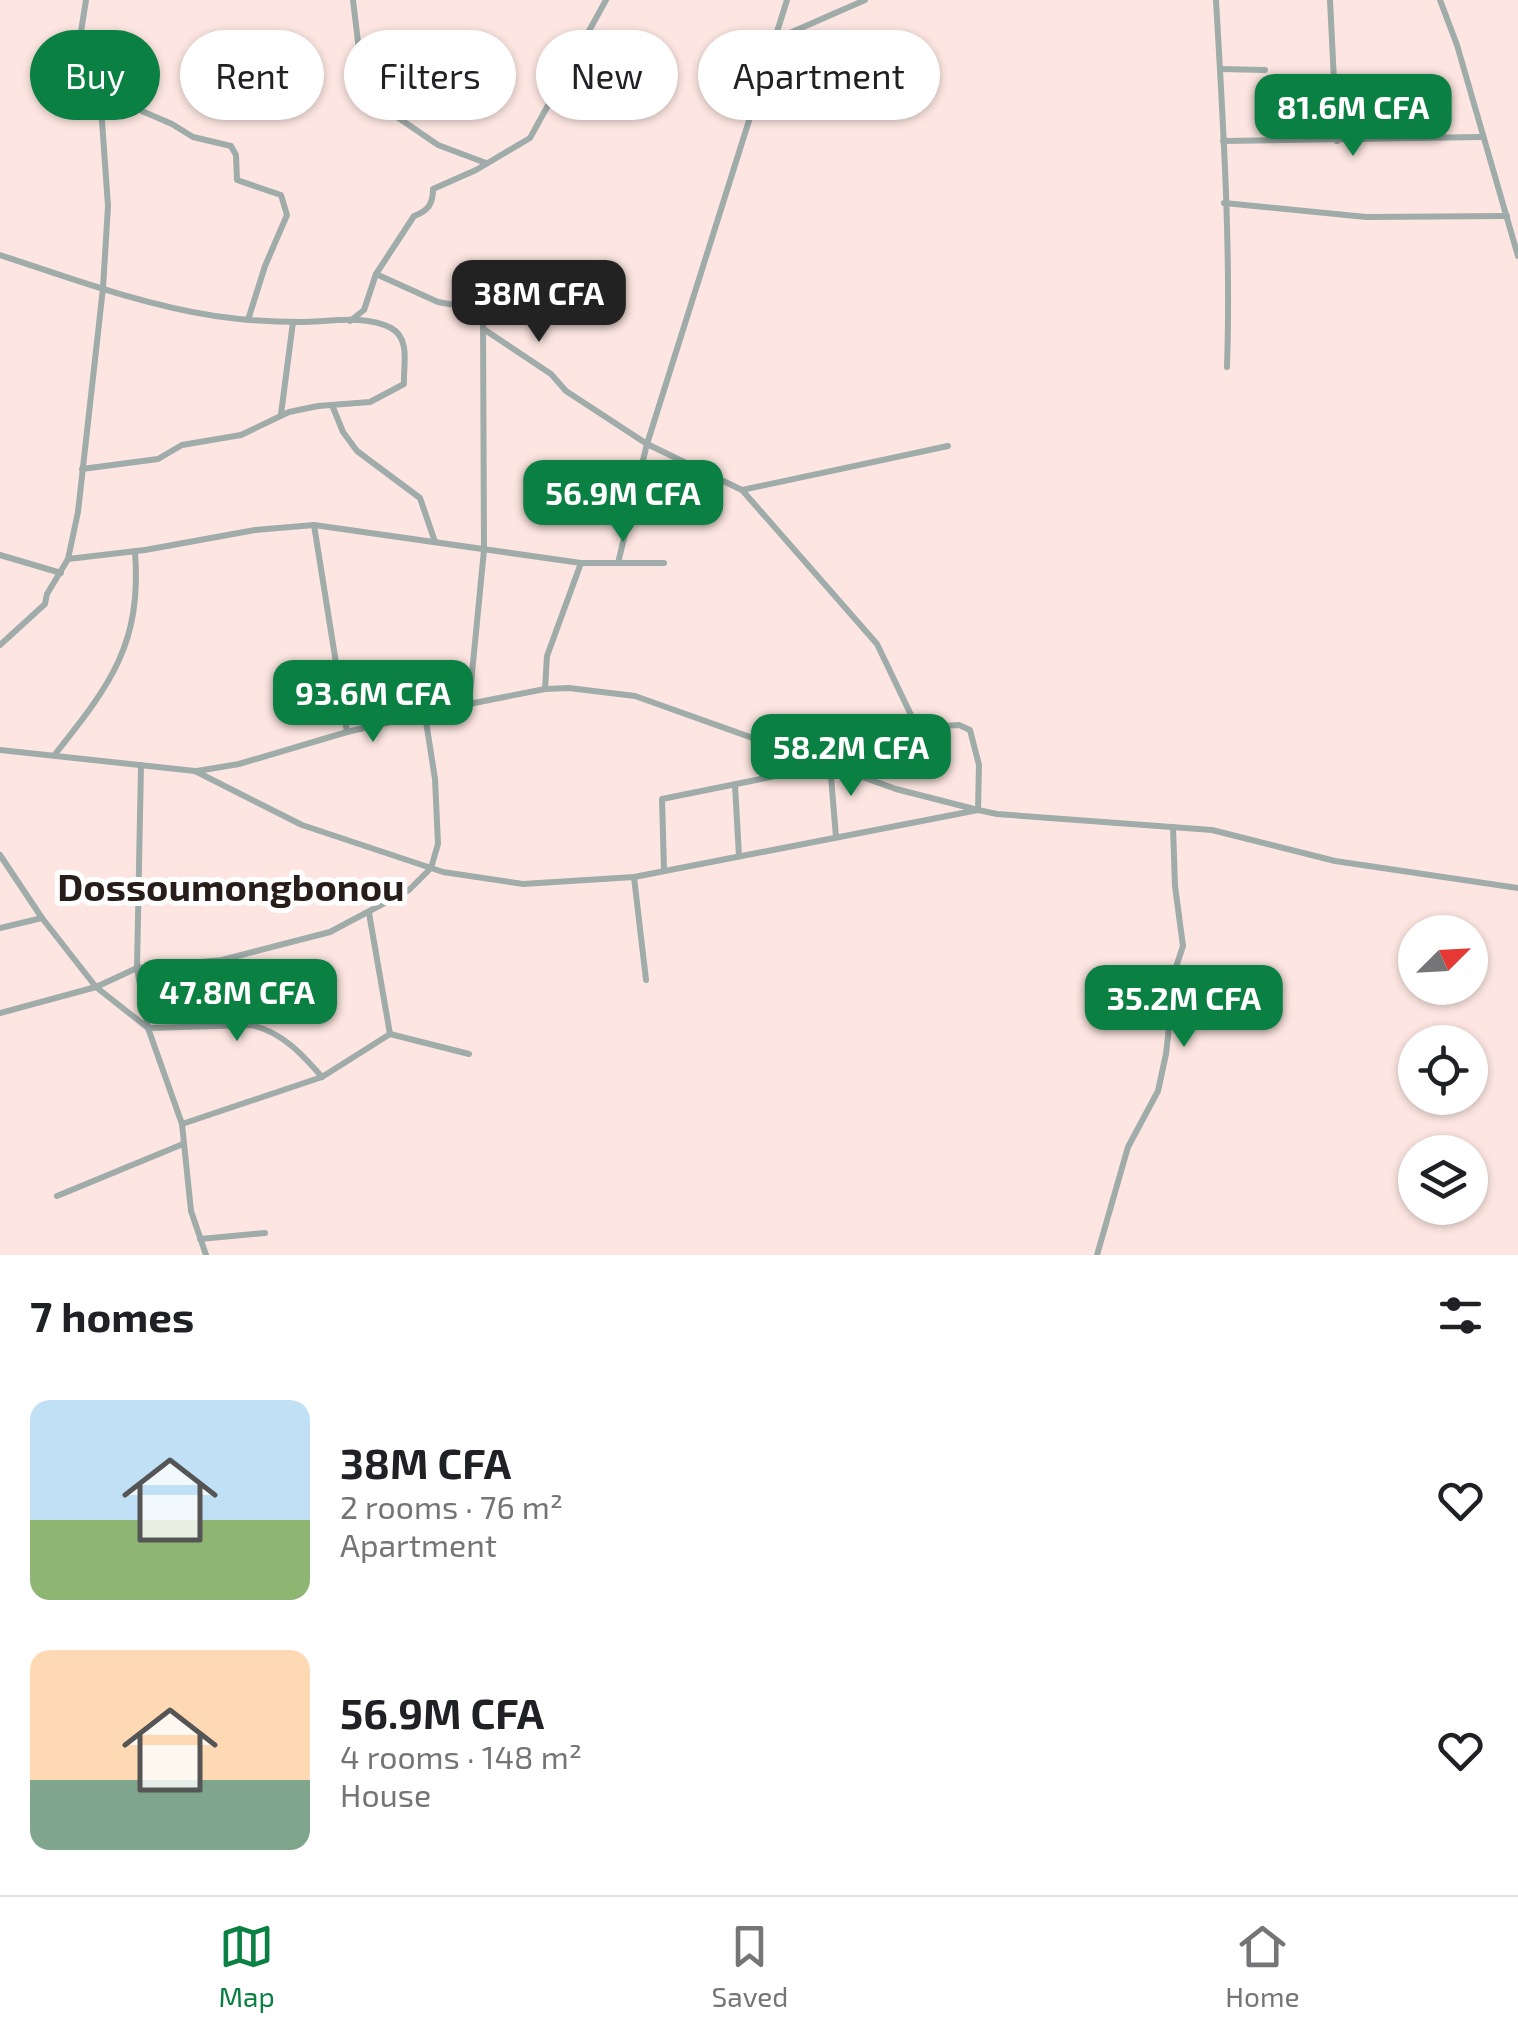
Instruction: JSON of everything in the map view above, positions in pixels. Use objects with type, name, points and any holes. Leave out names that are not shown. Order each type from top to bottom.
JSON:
[{"type":"street","points":[[81,30],[86,0]]},
{"type":"street","points":[[353,0],[363,84],[368,96],[438,145],[488,164]]},
{"type":"street","points":[[349,321],[364,310],[376,274],[414,216],[424,213],[433,201],[433,189],[488,164],[536,131],[606,0]]},
{"type":"street","points":[[779,30],[787,0]]},
{"type":"street","points":[[797,30],[865,0]]},
{"type":"street","points":[[1216,0],[1224,141],[1227,367]]},
{"type":"street","points":[[1330,0],[1337,141]]},
{"type":"street","points":[[1440,0],[1457,45],[1518,256]]},
{"type":"street","points":[[1220,69],[1265,70]]},
{"type":"street","points":[[160,119],[194,137],[231,146],[236,155],[237,180],[281,194],[286,200],[287,216],[248,320]]},
{"type":"street","points":[[0,644],[46,604],[47,594],[68,560],[78,512],[103,288],[108,172],[102,120]]},
{"type":"street","points":[[618,563],[647,444],[750,120]]},
{"type":"street","points":[[1224,141],[1481,137]]},
{"type":"street","points":[[1224,202],[1366,216],[1507,216]]},
{"type":"street","points":[[0,255],[160,304],[248,320],[366,320],[395,330],[405,348],[404,384],[370,402],[281,416],[240,436],[182,446],[158,459],[82,470]]},
{"type":"street","points":[[376,274],[438,302],[476,308],[485,330],[484,550],[469,704]]},
{"type":"street","points":[[281,416],[293,322]]},
{"type":"street","points":[[485,330],[551,374],[566,391],[647,444],[742,490],[877,644],[913,720],[928,727],[960,725],[970,730],[979,765],[978,810]]},
{"type":"street","points":[[332,405],[343,432],[357,451],[420,498],[434,542]]},
{"type":"street","points":[[742,490],[948,446]]},
{"type":"street","points":[[68,560],[314,524],[581,563],[664,563]]},
{"type":"street","points":[[314,524],[347,732]]},
{"type":"street","points":[[55,754],[94,704],[123,655],[136,595],[135,552]]},
{"type":"street","points":[[0,555],[61,573]]},
{"type":"street","points":[[545,689],[547,656],[581,563]]},
{"type":"street","points":[[0,750],[195,771],[239,764],[347,732],[469,704],[545,689],[598,690],[635,696],[896,789],[978,810],[1212,830],[1335,861],[1518,888]]},
{"type":"street","points":[[0,1013],[96,987],[137,968],[254,954],[330,932],[409,890],[437,856],[438,807],[425,715]]},
{"type":"street","points":[[664,870],[662,798],[830,764]]},
{"type":"street","points":[[830,764],[836,837]]},
{"type":"street","points":[[140,765],[137,968],[148,1028],[182,1124],[192,1211],[206,1255]]},
{"type":"street","points":[[195,771],[302,825],[431,868],[522,884],[634,877],[978,810]]},
{"type":"street","points":[[734,785],[739,856]]},
{"type":"street","points":[[1097,1255],[1128,1148],[1158,1091],[1166,1054],[1176,967],[1182,954],[1173,827]]},
{"type":"street","points":[[0,855],[42,918],[96,987],[148,1028],[265,1028],[283,1038],[322,1077]]},
{"type":"street","points":[[634,877],[646,980]]},
{"type":"street","points":[[369,913],[390,1034]]},
{"type":"street","points":[[0,928],[42,918]]},
{"type":"street","points":[[182,1124],[322,1077],[390,1034],[470,1054]]},
{"type":"street","points":[[57,1196],[183,1144]]},
{"type":"street","points":[[200,1239],[264,1233]]},
{"type":"district","name":"Dossoumongbonou","points":[[231,888]]}]
